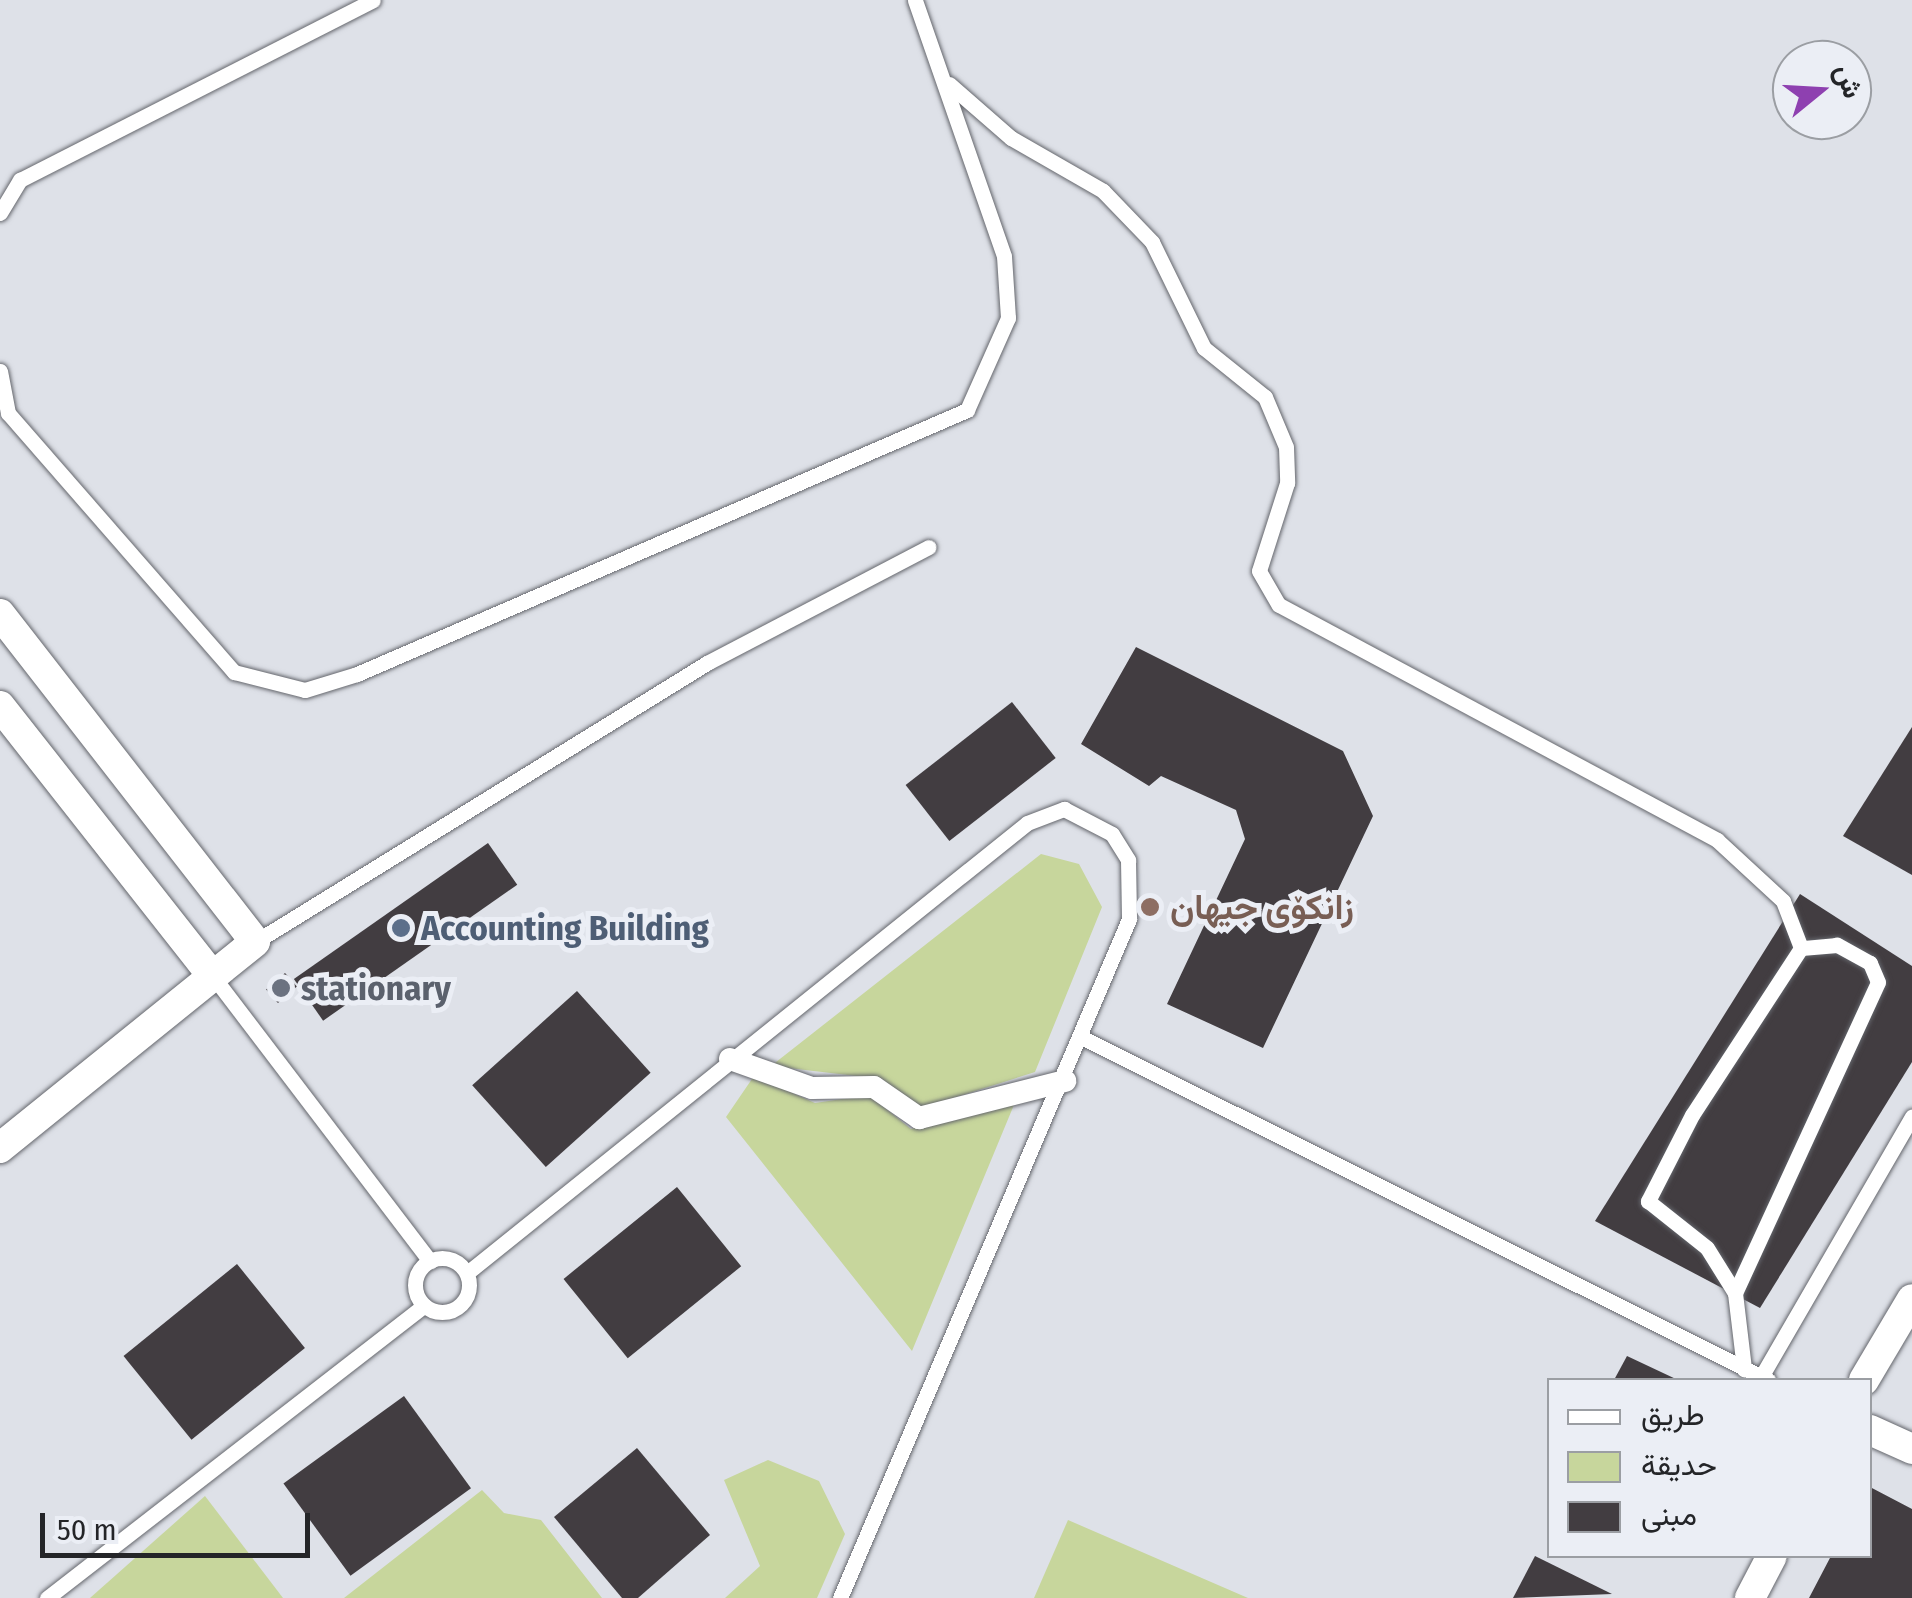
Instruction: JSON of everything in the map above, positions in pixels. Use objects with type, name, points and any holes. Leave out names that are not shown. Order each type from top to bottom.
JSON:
[{"type":"street","points":[[0,614],[255,942],[0,1148]]},
{"type":"street","points":[[0,706],[212,975]]},
{"type":"street","points":[[730,1059],[812,1088],[874,1087],[919,1118],[1065,1081]]},
{"type":"street","points":[[1865,1378],[1912,1299]]},
{"type":"street","points":[[1872,1431],[1912,1449]]},
{"type":"street","points":[[1750,1598],[1771,1558]]},
{"type":"lane","points":[[0,212],[20,180],[373,0]]},
{"type":"lane","points":[[0,371],[8,413],[234,672],[305,690],[967,410],[1008,318],[1004,256],[948,83],[914,0]]},
{"type":"lane","points":[[948,83],[1010,138],[1103,191],[1152,242],[1204,348],[1265,398],[1286,446],[1287,483],[1258,570],[1279,604],[1717,840],[1783,901],[1801,948]]},
{"type":"lane","points":[[255,942],[708,663],[929,547]]},
{"type":"lane","points":[[47,1598],[424,1306],[459,1307],[467,1273],[978,857],[1064,809],[1112,834],[1134,886],[1083,1038],[840,1598]]},
{"type":"lane","points":[[1735,1293],[1878,982],[1870,963],[1837,945],[1801,948]]},
{"type":"lane","points":[[1744,1368],[1735,1293],[1707,1248],[1648,1201],[1692,1115],[1801,948]]},
{"type":"lane","points":[[212,975],[430,1260]]},
{"type":"lane","points":[[1083,1038],[1762,1378]]},
{"type":"lane","points":[[1765,1378],[1912,1117]]},
{"type":"lane","points":[[430,1260],[456,1261],[467,1273]]},
{"type":"lane","points":[[424,1306],[415,1281],[430,1260]]},
{"type":"green space","points":[[1041,854],[1079,864],[1102,907],[1035,1072],[922,1108],[882,1079],[771,1066]]},
{"type":"green space","points":[[754,1076],[815,1103],[869,1095],[911,1129],[1016,1100],[912,1351],[726,1117]]},
{"type":"green space","points":[[768,1460],[819,1481],[845,1534],[817,1598],[725,1598],[760,1566],[724,1480]]},
{"type":"green space","points":[[482,1490],[504,1513],[541,1520],[602,1598],[344,1598]]},
{"type":"green space","points":[[205,1496],[283,1598],[90,1598]]},
{"type":"green space","points":[[1068,1520],[1248,1598],[1034,1598]]},
{"type":"building","points":[[1136,647],[1343,751],[1373,816],[1263,1048],[1167,1004],[1245,839],[1236,810],[1161,776],[1149,786],[1081,744]]},
{"type":"building","points":[[1012,702],[1056,758],[949,841],[906,785]]},
{"type":"building","points":[[1912,727],[1912,875],[1843,836]]},
{"type":"building","name":"Accounting Building","points":[[488,843],[517,885],[323,1021],[294,979]]},
{"type":"building","points":[[1800,894],[1912,966],[1912,1062],[1760,1308],[1595,1221]]},
{"type":"building","name":"stationary","points":[[285,973],[297,987],[278,1003],[266,989]]},
{"type":"building","points":[[577,991],[651,1073],[546,1167],[472,1085]]},
{"type":"building","points":[[677,1187],[741,1266],[628,1358],[564,1279]]},
{"type":"building","points":[[237,1264],[305,1348],[192,1440],[124,1356]]},
{"type":"building","points":[[1627,1356],[1674,1378],[1615,1378]]},
{"type":"building","points":[[404,1396],[471,1488],[350,1576],[283,1484]]},
{"type":"building","points":[[637,1448],[710,1535],[638,1598],[622,1598],[554,1517]]},
{"type":"building","points":[[1872,1488],[1912,1509],[1912,1598],[1809,1598],[1830,1558],[1872,1558]]},
{"type":"building","points":[[1535,1556],[1612,1594],[1513,1598]]},
{"type":"place","name":"زانکۆی جیھان","points":[[1150,907]]},
{"type":"place","name":"Accounting Building","points":[[401,928]]},
{"type":"place","name":"stationary","points":[[281,988]]}]
